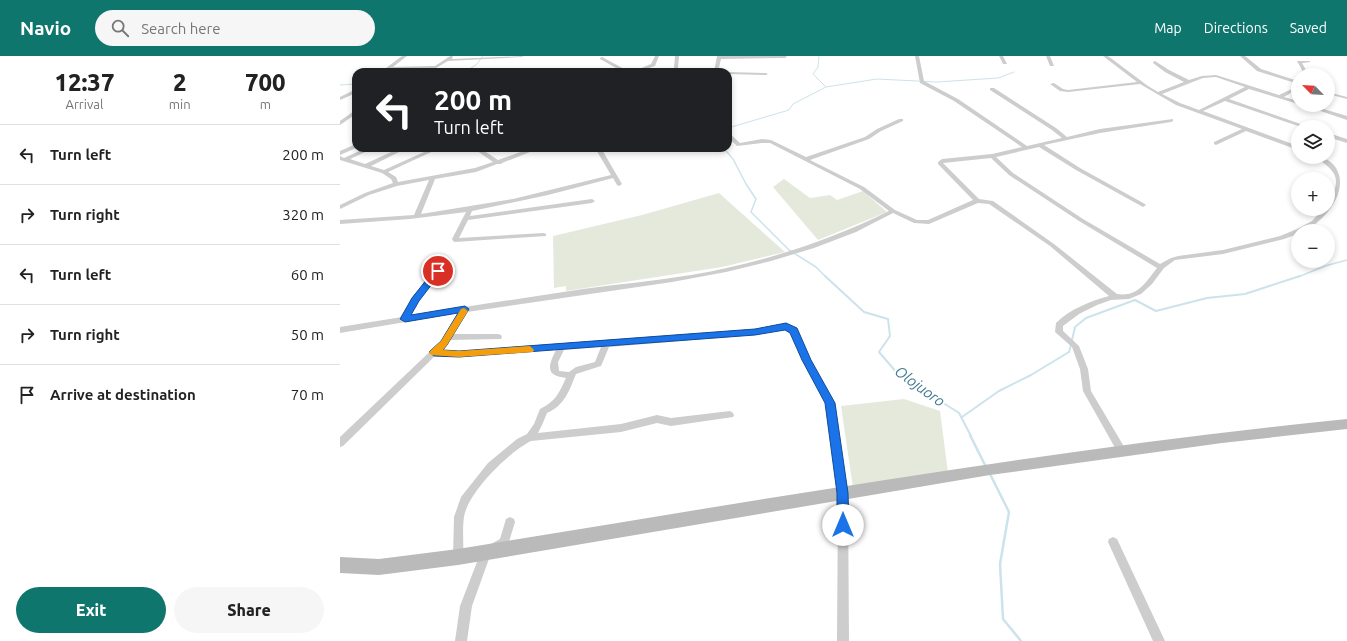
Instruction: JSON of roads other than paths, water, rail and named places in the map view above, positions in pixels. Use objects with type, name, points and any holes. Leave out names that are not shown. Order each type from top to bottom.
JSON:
[{"type":"street","points":[[390,68],[405,56]]},
{"type":"street","points":[[424,68],[436,67],[452,56]]},
{"type":"street","points":[[448,60],[522,56]]},
{"type":"street","points":[[645,68],[653,65],[657,56]]},
{"type":"street","points":[[675,68],[677,56]]},
{"type":"street","points":[[917,56],[920,62],[922,81],[956,100],[977,116],[1026,148]]},
{"type":"street","points":[[1001,56],[1005,63]]},
{"type":"street","points":[[1048,56],[1052,65]]},
{"type":"street","points":[[1105,56],[1140,83],[1178,104],[1291,145]]},
{"type":"street","points":[[1242,56],[1259,70],[1291,81]]},
{"type":"street","points":[[717,68],[718,57],[785,57]]},
{"type":"street","points":[[602,58],[619,68]]},
{"type":"street","points":[[1155,62],[1167,71],[1188,82]]},
{"type":"street","points":[[1303,68],[1299,62],[1309,62]]},
{"type":"street","points":[[732,73],[766,74]]},
{"type":"street","points":[[1159,93],[1202,77],[1216,76],[1291,101]]},
{"type":"street","points":[[1285,79],[1291,78]]},
{"type":"street","points":[[1052,84],[1062,90],[1068,90],[1113,87],[1140,83]]},
{"type":"street","points":[[1200,111],[1249,87]]},
{"type":"street","points":[[992,89],[1066,139]]},
{"type":"street","points":[[1280,97],[1291,91]]},
{"type":"street","points":[[340,99],[352,93]]},
{"type":"street","points":[[1335,95],[1347,98]]},
{"type":"street","points":[[1225,99],[1291,122]]},
{"type":"street","points":[[1328,112],[1347,118]]},
{"type":"street","points":[[340,123],[352,115]]},
{"type":"street","points":[[807,159],[867,138],[901,120]]},
{"type":"street","points":[[977,201],[940,163],[942,161],[992,156],[1066,139],[1171,120]]},
{"type":"street","points":[[1216,143],[1246,129]]},
{"type":"street","points":[[1335,137],[1347,141]]},
{"type":"street","points":[[732,138],[739,145],[766,141],[807,159],[862,188],[893,211],[916,222],[929,222],[977,201],[991,202],[1052,245],[1115,297]]},
{"type":"street","points":[[1040,145],[1078,169],[1143,205]]},
{"type":"street","points":[[340,153],[352,148]]},
{"type":"street","points":[[343,158],[360,152]]},
{"type":"street","points":[[366,166],[396,152]]},
{"type":"street","points":[[384,172],[428,152]]},
{"type":"street","points":[[482,152],[499,163]]},
{"type":"street","points":[[340,207],[368,194],[396,184],[476,170],[527,152]]},
{"type":"street","points":[[600,152],[619,184]]},
{"type":"street","points":[[992,156],[1011,174],[1081,220],[1161,268]]},
{"type":"street","points":[[343,158],[384,172],[394,178],[396,184]]},
{"type":"street","points":[[1331,164],[1334,166],[1339,178],[1335,196]]},
{"type":"street","points":[[340,222],[417,216],[470,209],[555,192],[615,176]]},
{"type":"street","points":[[417,216],[433,178]]},
{"type":"street","points":[[466,218],[592,201]]},
{"type":"street","points":[[470,209],[454,239],[455,240],[544,235]]},
{"type":"street","points":[[340,330],[465,309],[700,275],[744,266],[802,249],[865,227],[893,211]]},
{"type":"street","points":[[1310,224],[1320,216]]},
{"type":"street","points":[[1121,450],[1087,390],[1084,369],[1072,343],[1059,332],[1059,325],[1063,319],[1081,310],[1115,297],[1123,298],[1140,292],[1150,283],[1165,263],[1182,257],[1234,250],[1276,240],[1291,234]]},
{"type":"street","points":[[405,319],[415,300],[446,262]]},
{"type":"street","points":[[340,443],[444,343],[465,309]]},
{"type":"street","points":[[434,352],[459,354],[561,348],[755,332],[786,326],[794,331],[806,360],[830,403],[843,493],[844,641]]},
{"type":"street","points":[[448,336],[498,337]]},
{"type":"street","points":[[530,437],[538,425],[542,411],[552,407],[562,397],[571,375],[576,370],[590,368],[598,364],[606,344]]},
{"type":"street","points":[[561,348],[554,362],[555,372],[558,374],[571,375]]},
{"type":"street","points":[[458,557],[459,517],[465,500],[491,466],[520,442],[530,437],[621,428],[657,419],[671,422],[730,415]]},
{"type":"street","points":[[340,565],[379,567],[458,557],[983,470],[1222,437],[1347,424]]},
{"type":"street","points":[[461,641],[466,606],[486,553],[504,542],[510,522]]},
{"type":"street","points":[[1113,542],[1159,641]]},
{"type":"waterway","points":[[471,68],[476,65],[483,56]]},
{"type":"waterway","points":[[819,56],[818,67],[813,74],[826,87]]},
{"type":"waterway","points":[[826,87],[877,79],[937,82],[998,78],[1014,72]]},
{"type":"waterway","name":"Olojuoro","points":[[340,85],[352,84]]},
{"type":"waterway","points":[[732,127],[789,110],[793,104],[826,87]]},
{"type":"waterway","name":"Olojuoro","points":[[728,153],[733,159],[756,199],[751,212],[789,250],[816,267],[825,276]]},
{"type":"waterway","points":[[1298,277],[1325,266],[1347,260]]},
{"type":"waterway","name":"Olojuoro","points":[[825,276],[864,312],[888,319],[890,336],[879,352],[898,374],[959,413],[971,436]]},
{"type":"waterway","points":[[1072,340],[1075,327],[1086,318],[1135,300],[1156,311],[1207,298],[1245,294],[1300,276]]},
{"type":"waterway","points":[[962,417],[999,391],[1031,375],[1069,352],[1071,345]]},
{"type":"waterway","name":"Olojuoro","points":[[970,435],[986,467]]},
{"type":"waterway","name":"Olojuoro","points":[[989,472],[1009,512],[1000,564],[1003,619],[1021,641]]}]
